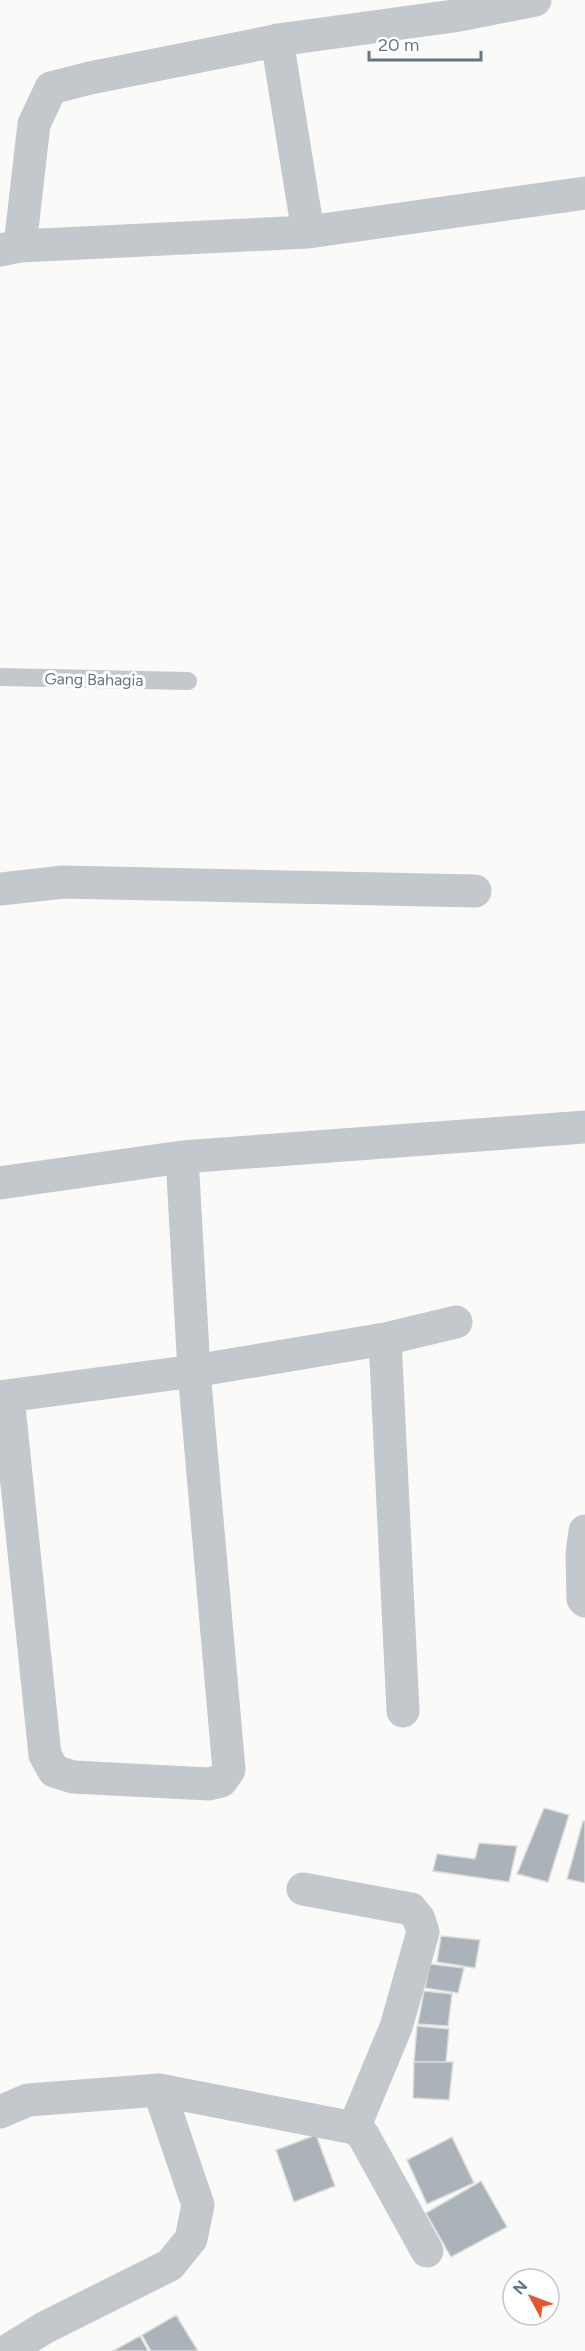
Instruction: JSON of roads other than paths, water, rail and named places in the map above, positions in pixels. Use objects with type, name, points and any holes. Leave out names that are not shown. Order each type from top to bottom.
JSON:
[{"type":"street","points":[[535,0],[454,16],[278,40],[51,88],[34,124],[10,248],[308,232],[585,193]]},
{"type":"street","points":[[278,40],[308,232]]},
{"type":"street","points":[[0,888],[63,882],[475,891]]},
{"type":"street","points":[[0,1183],[182,1157],[585,1127]]},
{"type":"street","points":[[182,1157],[194,1371],[229,1770],[221,1781],[209,1784],[73,1778],[54,1771],[45,1755],[4,1397],[194,1371],[385,1339],[456,1322]]},
{"type":"street","points":[[385,1339],[402,1711]]},
{"type":"street","points":[[585,1531],[582,1554],[583,1599],[585,1601]]},
{"type":"street","points":[[303,1889],[411,1909],[423,1932],[396,2027],[354,2128]]},
{"type":"street","points":[[7,2351],[44,2328],[170,2265],[191,2239],[198,2205],[159,2090]]},
{"type":"street","points":[[0,2112],[28,2100],[159,2090],[354,2128],[363,2136],[427,2251]]},
{"type":"lane","name":"Gang Bahagia","points":[[0,677],[188,681]]}]
